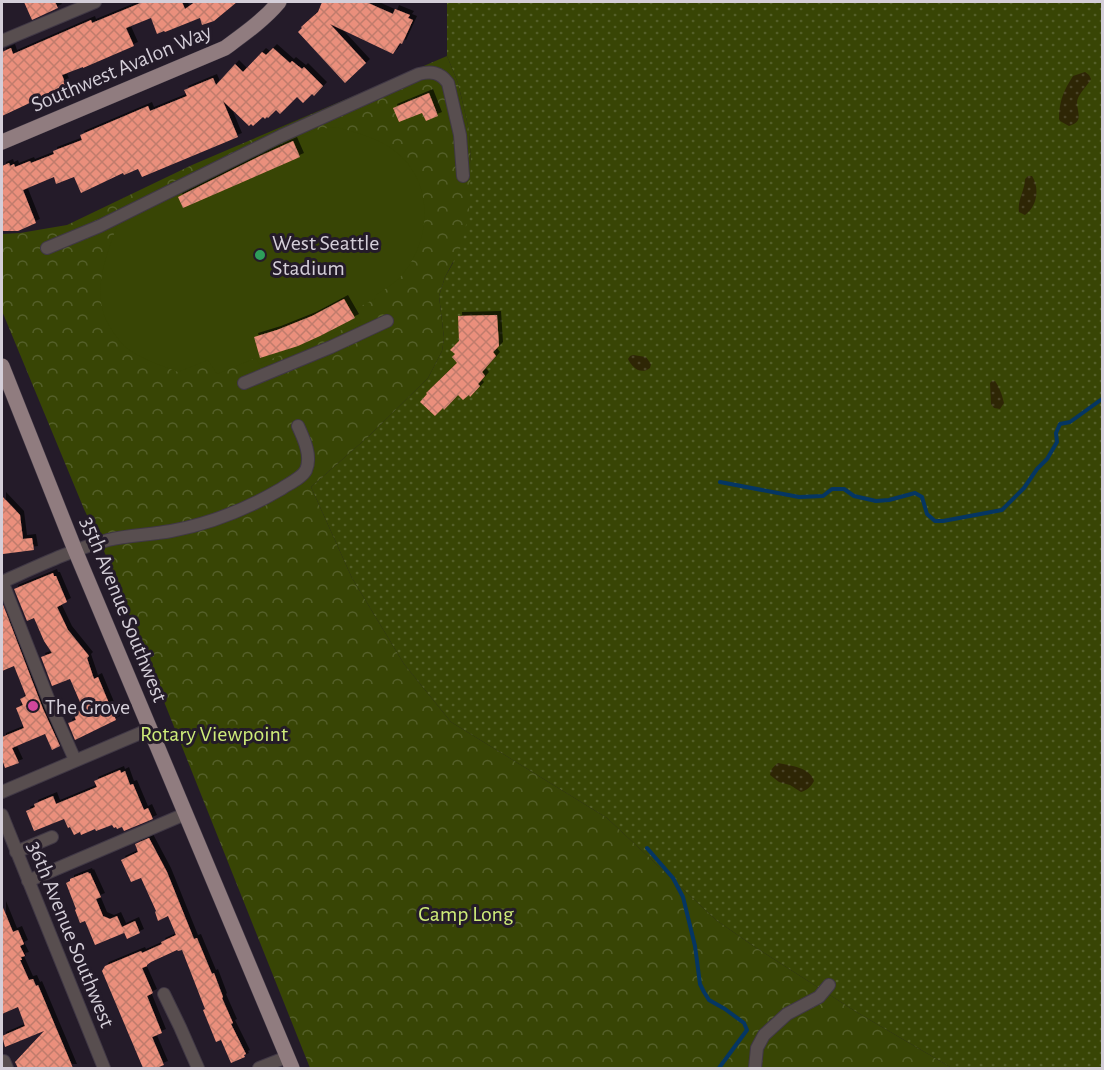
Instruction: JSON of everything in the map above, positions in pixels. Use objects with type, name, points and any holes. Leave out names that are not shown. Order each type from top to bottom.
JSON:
[{"type":"main road","name":"Southwest Avalon Way","points":[[2,142],[225,48],[256,25],[279,2]]},
{"type":"main road","name":"35th Avenue Southwest","points":[[2,366],[75,550],[289,1063]]},
{"type":"street","points":[[2,42],[95,2]]},
{"type":"street","points":[[47,248],[100,226],[281,135],[425,72],[436,73],[445,78],[448,83],[460,135],[463,176]]},
{"type":"street","points":[[244,383],[387,321]]},
{"type":"street","points":[[75,760],[2,582],[75,550],[110,539],[172,531],[243,510],[305,472],[308,464],[307,449],[298,426]]},
{"type":"street","points":[[2,792],[40,770],[75,760],[150,729]]},
{"type":"street","points":[[28,881],[185,814]]},
{"type":"street","name":"36th Avenue Southwest","points":[[2,815],[104,1068]]},
{"type":"street","points":[[16,852],[52,837]]},
{"type":"street","points":[[755,1068],[757,1048],[764,1035],[787,1014],[819,996],[829,985]]},
{"type":"street","points":[[164,994],[198,1068]]},
{"type":"street","points":[[259,1068],[289,1063]]},
{"type":"green space","points":[[447,2],[1102,2],[1102,1068],[952,1068],[858,1013],[716,920],[607,818],[451,722],[404,664],[352,578],[311,487],[370,435],[428,378],[442,351],[444,338],[439,296],[445,277],[453,263],[471,164],[469,130],[458,83],[447,56]]},
{"type":"green space","points":[[447,56],[458,83],[469,130],[471,164],[469,211],[464,234],[460,249],[445,277],[439,296],[444,338],[442,351],[428,378],[370,435],[311,487],[352,578],[404,664],[451,722],[607,818],[716,920],[752,945],[858,1013],[952,1068],[310,1068],[104,551],[84,509],[2,311],[2,234],[67,225],[192,165]]},
{"type":"green space","name":"West Seattle Stadium","points":[[335,127],[370,138],[395,151],[412,170],[423,200],[423,232],[411,262],[402,275],[376,295],[376,298],[356,309],[361,322],[259,364],[256,358],[217,374],[208,360],[178,372],[143,358],[124,346],[110,327],[104,314],[100,287],[105,260],[119,220],[316,130]]},
{"type":"sand","points":[[1085,72],[1091,79],[1077,100],[1078,121],[1069,126],[1059,119],[1061,101],[1073,76]]},
{"type":"sand","points":[[1032,176],[1036,186],[1036,197],[1029,212],[1025,215],[1019,212],[1019,208],[1025,179]]},
{"type":"sand","points":[[633,355],[646,357],[651,364],[650,368],[640,371],[634,368],[628,359]]},
{"type":"sand","points":[[995,381],[1000,389],[1004,403],[1000,409],[994,408],[991,404],[990,383]]},
{"type":"sand","points":[[778,763],[794,766],[809,773],[814,781],[812,785],[801,792],[790,785],[779,782],[770,775],[772,768]]},
{"type":"building","points":[[24,2],[55,2],[58,8],[32,20]]},
{"type":"building","points":[[143,2],[182,2],[185,9],[195,2],[237,2],[214,21],[202,25],[200,18],[157,34],[151,18],[126,28],[134,46],[62,75],[66,85],[2,116],[2,52],[11,48],[13,54],[91,20],[92,23]]},
{"type":"building","points":[[322,2],[366,2],[393,14],[395,9],[410,15],[408,18],[413,20],[402,44],[400,43],[393,54],[330,24],[366,63],[345,83],[298,32],[318,12]]},
{"type":"building","points":[[273,48],[290,63],[292,61],[302,69],[304,67],[323,86],[314,96],[312,94],[303,103],[297,97],[280,114],[276,110],[268,118],[263,117],[253,126],[251,124],[249,126],[223,101],[238,137],[142,177],[138,169],[124,175],[123,173],[81,193],[74,177],[56,184],[54,177],[23,190],[36,223],[18,231],[2,231],[2,166],[9,163],[10,166],[14,164],[15,167],[54,154],[53,151],[82,140],[80,135],[148,106],[150,111],[187,96],[184,90],[213,78],[216,85],[235,64],[243,72],[262,52],[266,55]]},
{"type":"building","points":[[429,93],[438,116],[426,121],[422,113],[399,122],[393,108]]},
{"type":"building","points":[[293,141],[300,157],[183,208],[178,197]]},
{"type":"building","points":[[344,299],[355,318],[298,346],[260,358],[254,337],[312,316]]},
{"type":"building","points":[[497,315],[499,346],[493,352],[496,356],[482,372],[485,376],[478,384],[480,386],[470,397],[469,395],[463,400],[458,395],[435,416],[420,402],[426,393],[457,363],[452,357],[455,354],[450,350],[459,341],[458,316]]},
{"type":"building","points":[[2,496],[20,515],[23,539],[32,538],[34,550],[3,554]]},
{"type":"building","points":[[53,573],[67,602],[57,607],[68,630],[89,656],[87,658],[94,679],[98,677],[116,720],[75,740],[68,723],[76,720],[73,713],[83,709],[70,679],[52,686],[41,657],[52,653],[34,618],[27,621],[14,589]]},
{"type":"building","name":"The Grove","points":[[2,602],[43,709],[60,746],[52,750],[45,734],[12,748],[19,763],[5,768],[2,759],[2,737],[24,728],[16,708],[23,705],[20,699],[26,696],[14,666],[2,671]]},
{"type":"building","points":[[120,770],[121,773],[125,771],[144,810],[148,808],[153,819],[124,831],[122,827],[117,829],[112,825],[74,835],[64,819],[34,831],[26,811],[35,807],[34,804],[53,796],[56,804],[97,787],[94,781]]},
{"type":"building","points":[[149,838],[167,872],[194,939],[197,938],[212,974],[214,973],[233,1023],[231,1024],[246,1054],[245,1057],[231,1063],[221,1040],[216,1042],[182,950],[177,950],[142,968],[153,993],[147,996],[162,1033],[152,1037],[164,1065],[156,1068],[143,1068],[102,971],[105,966],[141,951],[142,953],[176,935],[168,916],[158,921],[156,911],[141,878],[131,882],[121,860],[138,852],[135,844]]},
{"type":"building","points":[[88,872],[101,897],[96,899],[103,916],[110,919],[117,916],[122,927],[135,921],[140,933],[127,939],[122,928],[124,933],[95,945],[85,921],[80,923],[66,883]]},
{"type":"building","points":[[2,905],[13,932],[18,930],[24,944],[20,946],[25,956],[20,960],[29,980],[33,979],[36,986],[38,985],[73,1068],[18,1068],[15,1062],[44,1031],[5,1047],[2,1036],[25,1026],[18,1007],[2,1014]]},
{"type":"waterway","points":[[720,482],[799,497],[823,496],[832,489],[844,489],[854,496],[876,501],[915,493],[922,497],[927,514],[935,521],[1002,510],[1024,488],[1047,459],[1057,442],[1056,433],[1060,424],[1070,422],[1102,399]]},
{"type":"waterway","points":[[647,848],[673,878],[683,897],[695,946],[700,984],[704,992],[709,1000],[744,1023],[747,1030],[719,1068]]},
{"type":"place","name":"West Seattle Stadium","points":[[260,255]]},
{"type":"place","name":"The Grove","points":[[33,706]]},
{"type":"park label","name":"Rotary Viewpoint","points":[[214,733]]},
{"type":"park label","name":"Camp Long","points":[[466,913]]}]
